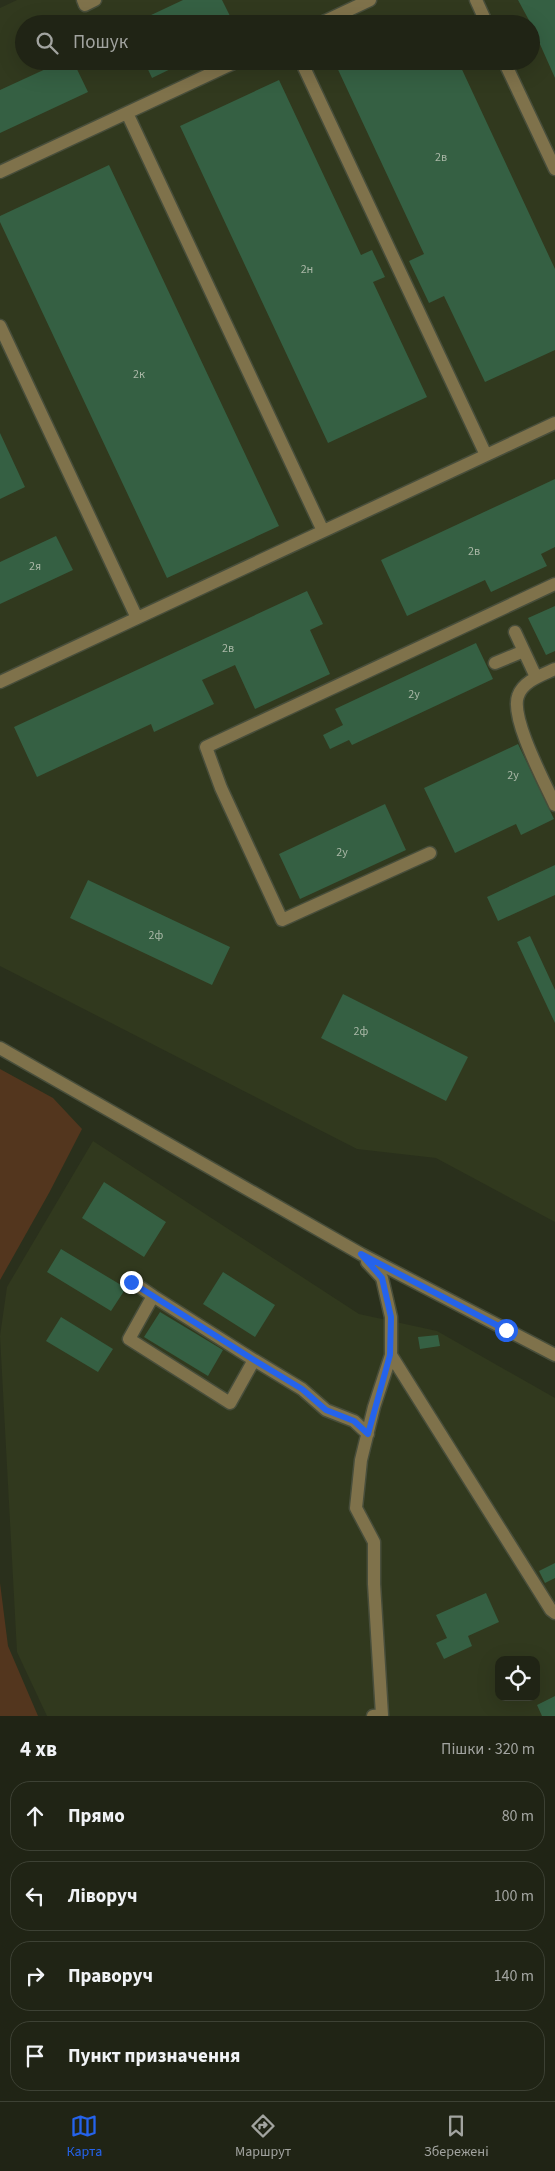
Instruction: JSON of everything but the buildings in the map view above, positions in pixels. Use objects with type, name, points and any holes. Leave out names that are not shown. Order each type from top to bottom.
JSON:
[{"type":"lane","points":[[83,0],[85,5],[95,0]]},
{"type":"lane","points":[[338,15],[370,0]]},
{"type":"lane","points":[[476,0],[483,15]]},
{"type":"lane","points":[[0,172],[219,70]]},
{"type":"lane","points":[[305,70],[486,455]]},
{"type":"lane","points":[[508,70],[555,169]]},
{"type":"lane","points":[[126,113],[323,531]]},
{"type":"lane","points":[[0,326],[137,618]]},
{"type":"lane","points":[[0,682],[555,423]]},
{"type":"lane","points":[[430,853],[282,920],[221,788],[206,748],[555,584]]},
{"type":"lane","points":[[515,632],[536,677]]},
{"type":"lane","points":[[495,663],[524,650]]},
{"type":"lane","points":[[555,669],[536,677],[518,696],[519,722],[555,805]]},
{"type":"lane","points":[[0,1048],[361,1254],[555,1355]]},
{"type":"lane","points":[[361,1254],[382,1278],[391,1317],[390,1355],[361,1460],[356,1508],[374,1542],[374,1584],[382,1715],[373,1716]]},
{"type":"lane","points":[[131,1282],[302,1389],[326,1410],[354,1421],[368,1434]]},
{"type":"lane","points":[[153,1296],[130,1339],[230,1403],[254,1360]]},
{"type":"lane","points":[[390,1355],[551,1610],[555,1613]]},
{"type":"shaded area","points":[[17,0],[555,0],[555,1222],[436,1158],[357,1149],[0,966],[0,8]]},
{"type":"shaded area","points":[[0,1069],[53,1098],[82,1129],[49,1193],[0,1280]]},
{"type":"shaded area","points":[[93,1141],[359,1314],[437,1331],[555,1398],[555,1716],[47,1716],[17,1652],[0,1336],[7,1287]]},
{"type":"shaded area","points":[[0,1583],[8,1646],[38,1716],[0,1716]]},
{"type":"route","points":[[131,1282],[302,1389],[326,1410],[354,1421],[368,1434],[390,1355],[391,1317],[382,1278],[361,1254],[506,1330]]}]
